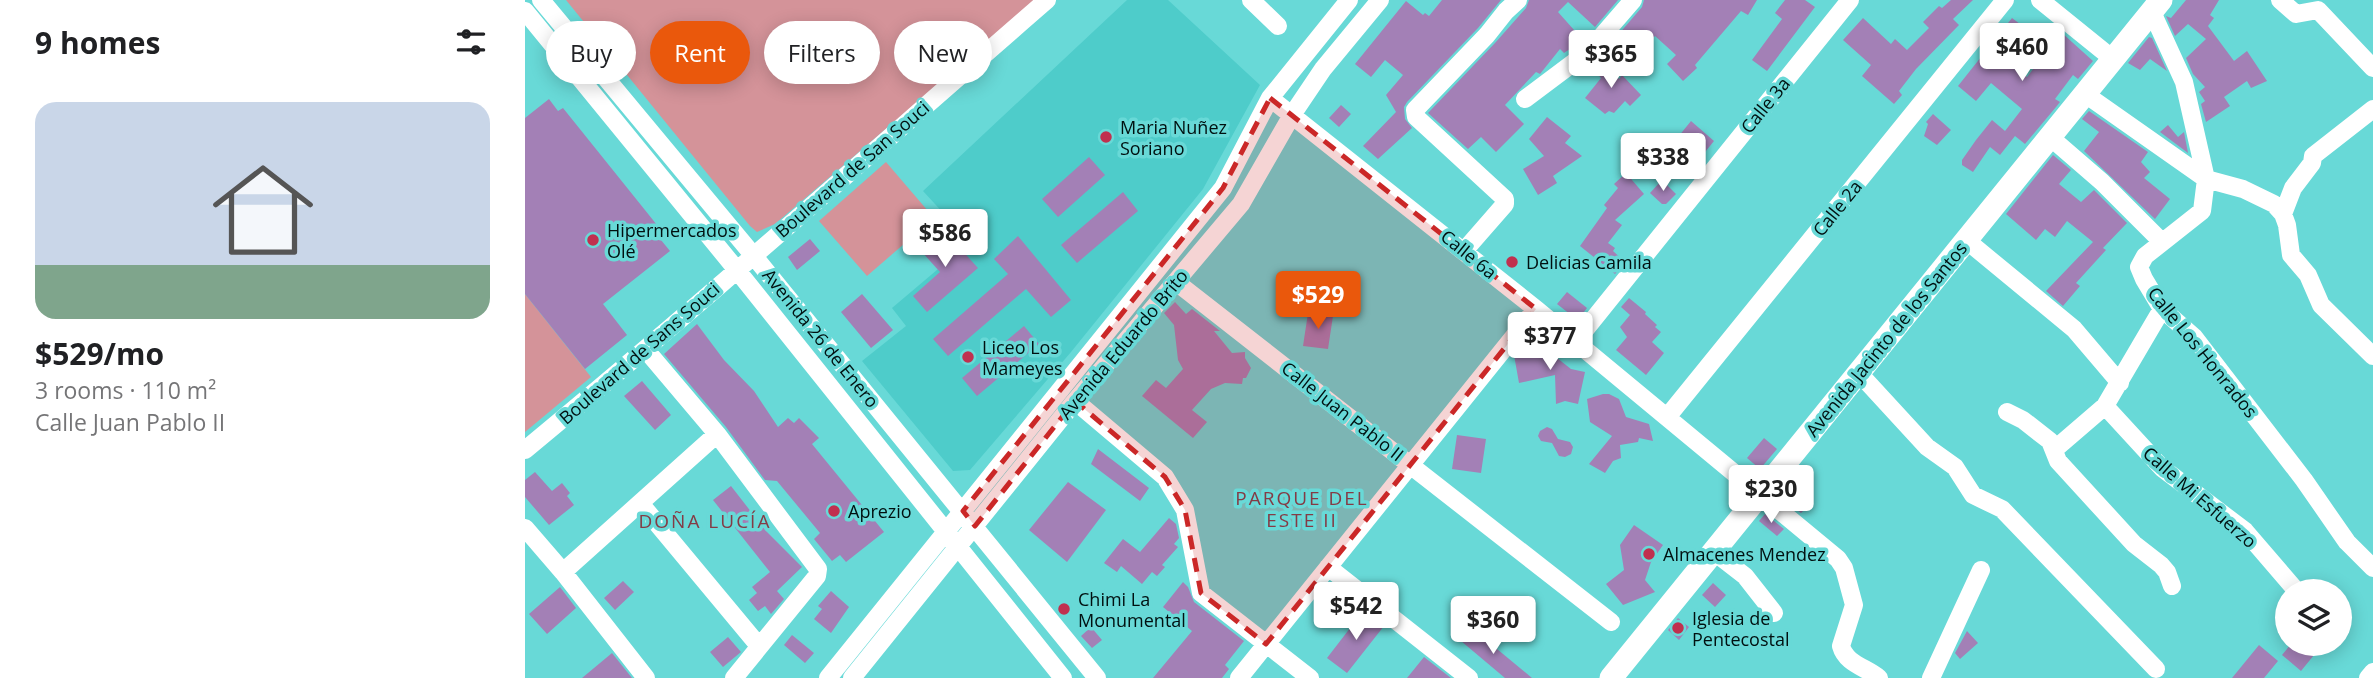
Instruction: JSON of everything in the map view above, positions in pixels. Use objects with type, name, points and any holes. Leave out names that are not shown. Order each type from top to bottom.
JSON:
[{"type":"main road","name":"Avenida Jacinto de los Santos","points":[[1611,678],[2156,6]]},
{"type":"street","name":"Avenida 26 de Enero","points":[[541,0],[963,511],[1097,678]]},
{"type":"street","name":"Boulevard de San Souci","points":[[753,255],[1047,0]]},
{"type":"street","points":[[1251,0],[1278,26]]},
{"type":"street","name":"Avenida Eduardo Brito","points":[[828,678],[1223,188],[1270,98],[1349,0]]},
{"type":"street","name":"Avenida Eduardo Brito","points":[[852,678],[1075,401],[1241,204],[1292,115],[1323,69],[1380,0]]},
{"type":"street","points":[[1464,251],[1505,204],[1505,199],[1416,117],[1415,110],[1518,0]]},
{"type":"street","points":[[1525,99],[1589,51],[1633,0]]},
{"type":"street","name":"Calle 3a","points":[[1576,341],[1850,0]]},
{"type":"street","name":"Calle 2a","points":[[1668,416],[2005,0]]},
{"type":"street","points":[[2040,0],[2112,59]]},
{"type":"street","points":[[2280,0],[2296,14],[2316,9],[2373,68]]},
{"type":"street","name":"Calle Los Honrados","points":[[2156,6],[2184,82],[2206,179],[2203,211],[2145,256],[2139,267],[2162,309],[2195,337],[2304,480],[2347,542],[2373,568]]},
{"type":"street","name":"Avenida 26 de Enero","points":[[525,11],[736,269],[1063,678]]},
{"type":"street","points":[[2085,94],[2206,179],[2228,183],[2267,199],[2283,214],[2291,255],[2308,275],[2319,301],[2373,356]]},
{"type":"street","name":"Calle 6a","points":[[1270,98],[1576,341],[1838,559],[1844,568],[1854,605],[1840,646],[1842,652],[1847,659],[1879,678]]},
{"type":"street","points":[[2283,214],[2293,188],[2312,163],[2312,159],[2330,141],[2373,110]]},
{"type":"street","points":[[2050,137],[2162,242]]},
{"type":"street","points":[[1966,240],[2074,329],[2120,383]]},
{"type":"street","name":"Boulevard de Sans Souci","points":[[525,450],[646,350],[753,255]]},
{"type":"street","name":"Calle Juan Pablo II","points":[[1176,282],[1611,622]]},
{"type":"street","points":[[1239,678],[1536,309]]},
{"type":"street","points":[[2055,449],[2105,406],[2162,309]]},
{"type":"street","points":[[646,350],[717,434],[819,572],[734,678]]},
{"type":"street","points":[[1859,372],[1927,447],[1955,467],[1973,495],[2002,509],[2156,669]]},
{"type":"street","points":[[1075,401],[1165,477],[1185,510],[1201,593],[1310,678]]},
{"type":"street","name":"Calle Mi Esfuerzo","points":[[2105,406],[2162,468],[2245,531],[2286,579]]},
{"type":"street","points":[[2007,412],[2040,432],[2055,449],[2058,461],[2114,524],[2161,565],[2172,586]]},
{"type":"street","points":[[563,572],[717,434]]},
{"type":"street","points":[[639,503],[759,646]]},
{"type":"street","points":[[525,528],[646,678]]},
{"type":"street","points":[[1714,552],[1745,576],[1774,613]]},
{"type":"street","points":[[1328,567],[1469,678]]},
{"type":"street","points":[[1931,678],[1981,570]]},
{"type":"street","points":[[2368,678],[2373,672]]},
{"type":"highlighted area","points":[[1270,98],[1536,309],[1266,644],[1201,593],[1185,510],[1165,477],[1075,401],[975,526],[963,511],[1223,188]]},
{"type":"shaded area","points":[[566,0],[1036,0],[992,38],[992,21],[894,21],[894,84],[938,84],[775,224],[757,232],[634,84],[636,21],[583,21]]},
{"type":"shaded area","name":"Maria Nuñez Soriano","points":[[1127,0],[1168,0],[1260,85],[1203,189],[1071,352],[970,470],[953,471],[862,361],[906,326],[892,308],[970,242],[923,191]]},
{"type":"shaded area","points":[[886,162],[934,218],[867,276],[819,221]]},
{"type":"shaded area","points":[[525,294],[591,377],[525,432]]},
{"type":"building","points":[[1442,0],[1501,0],[1407,102],[1404,107],[1405,119],[1412,128],[1378,159],[1363,146],[1396,112],[1386,95],[1403,75],[1385,60],[1371,77],[1355,64],[1406,1],[1423,15],[1425,13],[1429,16]]},
{"type":"building","points":[[1529,0],[1618,0],[1595,27],[1568,2],[1558,12],[1583,40],[1564,53],[1560,49],[1540,74],[1536,72],[1505,105],[1524,124],[1496,152],[1481,137],[1468,149],[1428,113],[1495,43],[1526,8]]},
{"type":"building","points":[[1644,0],[1757,0],[1748,15],[1741,11],[1695,65],[1697,68],[1683,81],[1667,64],[1676,55],[1655,36],[1633,60],[1612,42],[1642,7]]},
{"type":"building","points":[[1785,0],[1805,0],[1815,7],[1767,71],[1752,60],[1782,19],[1775,13]]},
{"type":"building","points":[[1951,0],[1973,0],[1953,19],[1959,25],[1916,69],[1899,91],[1902,95],[1894,104],[1862,76],[1871,65],[1843,40],[1863,18],[1891,44],[1895,39],[1907,50],[1929,28],[1923,22],[1939,6],[1942,8]]},
{"type":"building","points":[[2186,0],[2219,0],[2210,15],[2214,18],[2208,26],[2234,61],[2247,51],[2267,81],[2251,88],[2247,81],[2224,97],[2230,106],[2206,122],[2201,104],[2205,101],[2199,92],[2205,87],[2193,74],[2186,58],[2206,39],[2188,24],[2175,36],[2166,16],[2171,18]]},
{"type":"building","points":[[2012,18],[2024,27],[2021,30],[2055,41],[2062,33],[2093,61],[2078,79],[2073,75],[2055,99],[2060,102],[2025,144],[2015,136],[2000,155],[1990,147],[1973,172],[1962,165],[1962,160],[1976,140],[1992,120],[2005,131],[2022,109],[1991,83],[1976,101],[1958,86]],"holes":[[[2017,35],[2043,56],[2027,77],[2000,56]]]},
{"type":"building","points":[[2149,37],[2152,38],[2167,71],[2150,59],[2140,70],[2128,63]]},
{"type":"building","points":[[1599,57],[1619,79],[1622,75],[1641,95],[1630,106],[1625,101],[1614,113],[1609,111],[1605,114],[1585,98],[1601,78],[1589,65]]},
{"type":"building","name":"Hipermercados Olé","points":[[549,99],[558,111],[563,108],[657,225],[652,229],[670,251],[603,304],[627,335],[585,369],[525,294],[525,118]]},
{"type":"building","points":[[1341,105],[1351,114],[1339,127],[1329,118]]},
{"type":"building","points":[[2089,111],[2148,152],[2141,162],[2150,172],[2144,178],[2170,199],[2155,219],[2084,151],[2099,132],[2082,119]]},
{"type":"building","points":[[1933,114],[1951,130],[1937,145],[1924,136],[1928,124],[1926,122]]},
{"type":"building","points":[[1547,117],[1571,136],[1565,143],[1582,156],[1553,176],[1557,183],[1538,195],[1523,169],[1544,156],[1529,139]]},
{"type":"building","points":[[1691,121],[1714,141],[1697,162],[1692,158],[1679,172],[1669,163],[1682,149],[1674,142]]},
{"type":"building","points":[[2168,125],[2178,137],[2184,132],[2188,153],[2160,132]]},
{"type":"building","points":[[2053,155],[2071,170],[2059,184],[2081,202],[2094,190],[2127,223],[2076,283],[2080,286],[2063,306],[2046,291],[2093,242],[2067,221],[2055,237],[2045,229],[2036,240],[2006,214]]},
{"type":"building","points":[[1089,157],[1105,175],[1058,217],[1042,199]]},
{"type":"building","points":[[1626,173],[1644,194],[1615,220],[1622,225],[1608,243],[1625,262],[1615,274],[1580,246],[1607,208],[1604,205],[1618,188],[1614,184]]},
{"type":"building","points":[[1662,180],[1676,194],[1666,204],[1662,204],[1650,193]]},
{"type":"building","points":[[1123,192],[1138,211],[1077,263],[1061,245]]},
{"type":"building","points":[[950,227],[963,243],[959,247],[978,268],[927,312],[913,296],[940,272],[922,252]]},
{"type":"building","points":[[1018,236],[1071,300],[1051,317],[1026,289],[948,356],[933,339],[1008,274],[994,259]]},
{"type":"building","points":[[810,239],[820,251],[797,270],[788,257]]},
{"type":"building","points":[[1567,292],[1587,308],[1580,317],[1575,318],[1557,304]]},
{"type":"building","points":[[862,294],[893,330],[871,348],[841,312]]},
{"type":"building","points":[[1629,298],[1646,312],[1661,332],[1652,342],[1664,353],[1646,375],[1616,350],[1627,337],[1620,327],[1630,315],[1621,307]]},
{"type":"building","points":[[1175,302],[1186,314],[1192,309],[1220,331],[1214,331],[1232,353],[1245,352],[1245,358],[1251,368],[1242,384],[1225,383],[1211,389],[1192,410],[1207,422],[1193,438],[1142,396],[1156,380],[1166,388],[1183,369],[1178,360],[1174,325],[1164,313]]},
{"type":"building","points":[[1308,313],[1333,316],[1328,349],[1303,346]]},
{"type":"building","points":[[697,324],[724,360],[754,391],[778,427],[788,418],[794,423],[799,418],[819,438],[812,444],[884,532],[846,562],[840,555],[832,561],[814,539],[820,533],[777,481],[765,480],[726,427],[664,354]]},
{"type":"building","points":[[1024,326],[1039,344],[977,396],[962,378]]},
{"type":"building","points":[[1554,345],[1557,358],[1571,369],[1585,372],[1578,404],[1565,401],[1556,404],[1555,375],[1519,383],[1514,355],[1516,352]]},
{"type":"building","points":[[642,381],[671,415],[655,430],[624,396]]},
{"type":"building","points":[[1603,394],[1619,399],[1626,417],[1649,424],[1653,441],[1639,438],[1638,442],[1620,445],[1621,458],[1613,461],[1605,473],[1589,464],[1612,436],[1590,422],[1587,399]]},
{"type":"building","points":[[1547,427],[1552,429],[1558,439],[1570,442],[1573,447],[1571,454],[1559,456],[1552,443],[1541,441],[1538,436],[1540,431]]},
{"type":"building","points":[[1457,435],[1486,439],[1481,473],[1452,469]]},
{"type":"building","points":[[1764,438],[1777,449],[1760,469],[1747,458]]},
{"type":"building","points":[[1098,449],[1149,488],[1140,501],[1091,464]]},
{"type":"building","points":[[535,472],[552,491],[562,483],[570,493],[567,496],[574,505],[549,525],[525,497],[525,480]]},
{"type":"building","points":[[1068,482],[1106,510],[1067,562],[1029,530]]},
{"type":"building","points":[[731,486],[766,531],[802,567],[777,591],[784,599],[771,614],[765,606],[758,611],[749,600],[757,593],[752,587],[770,572],[713,500]]},
{"type":"building","points":[[1795,489],[1810,504],[1801,513],[1784,500]]},
{"type":"building","points":[[1765,514],[1784,529],[1777,536],[1759,521]]},
{"type":"building","points":[[1169,518],[1176,524],[1179,538],[1174,544],[1178,547],[1162,565],[1165,567],[1157,576],[1152,572],[1142,584],[1121,566],[1117,572],[1104,563],[1123,539],[1140,552]]},
{"type":"building","points":[[1634,525],[1663,545],[1651,562],[1645,580],[1655,592],[1623,605],[1606,584],[1624,570],[1620,545]]},
{"type":"building","points":[[623,581],[634,592],[615,610],[604,598]]},
{"type":"building","points":[[1183,582],[1194,602],[1244,641],[1225,665],[1229,669],[1222,678],[1153,678],[1192,631],[1163,607]]},
{"type":"building","points":[[1713,583],[1726,595],[1715,607],[1702,595]]},
{"type":"building","points":[[560,587],[576,608],[547,634],[529,614]]},
{"type":"building","points":[[831,591],[849,607],[831,633],[814,619],[822,609],[818,606]]},
{"type":"building","points":[[1364,610],[1384,626],[1347,673],[1327,658]]},
{"type":"building","name":"Iglesia de Pentecostal","points":[[1678,618],[1689,627],[1679,640],[1668,630]]},
{"type":"building","points":[[1091,627],[1102,640],[1092,648],[1081,636]]},
{"type":"building","points":[[1472,628],[1532,678],[1505,678],[1461,641]]},
{"type":"building","points":[[1967,631],[1978,643],[1960,659],[1955,653]]},
{"type":"building","points":[[792,635],[814,653],[805,663],[784,645]]},
{"type":"building","points":[[728,637],[741,652],[723,667],[710,652]]},
{"type":"building","points":[[2259,645],[2278,661],[2264,678],[2232,678]]},
{"type":"building","points":[[612,653],[632,678],[582,678]]},
{"type":"building","points":[[2283,656],[2313,656],[2301,671]]},
{"type":"building","points":[[1424,657],[1451,678],[1407,678]]},
{"type":"place","name":"Maria Nuñez Soriano","points":[[1106,137]]},
{"type":"place","name":"Hipermercados Olé","points":[[593,240]]},
{"type":"place","name":"Delicias Camila","points":[[1512,262]]},
{"type":"place","name":"Liceo Los Mameyes","points":[[968,357]]},
{"type":"place","name":"Aprezio","points":[[834,511]]},
{"type":"place","name":"Almacenes Mendez","points":[[1649,554]]},
{"type":"place","name":"Chimi La Monumental","points":[[1064,609]]},
{"type":"place","name":"Iglesia de Pentecostal","points":[[1678,628]]},
{"type":"district","name":"PARQUE DEL ESTE II","points":[[1302,509]]},
{"type":"district","name":"DOÑA LUCÍA","points":[[705,521]]}]
